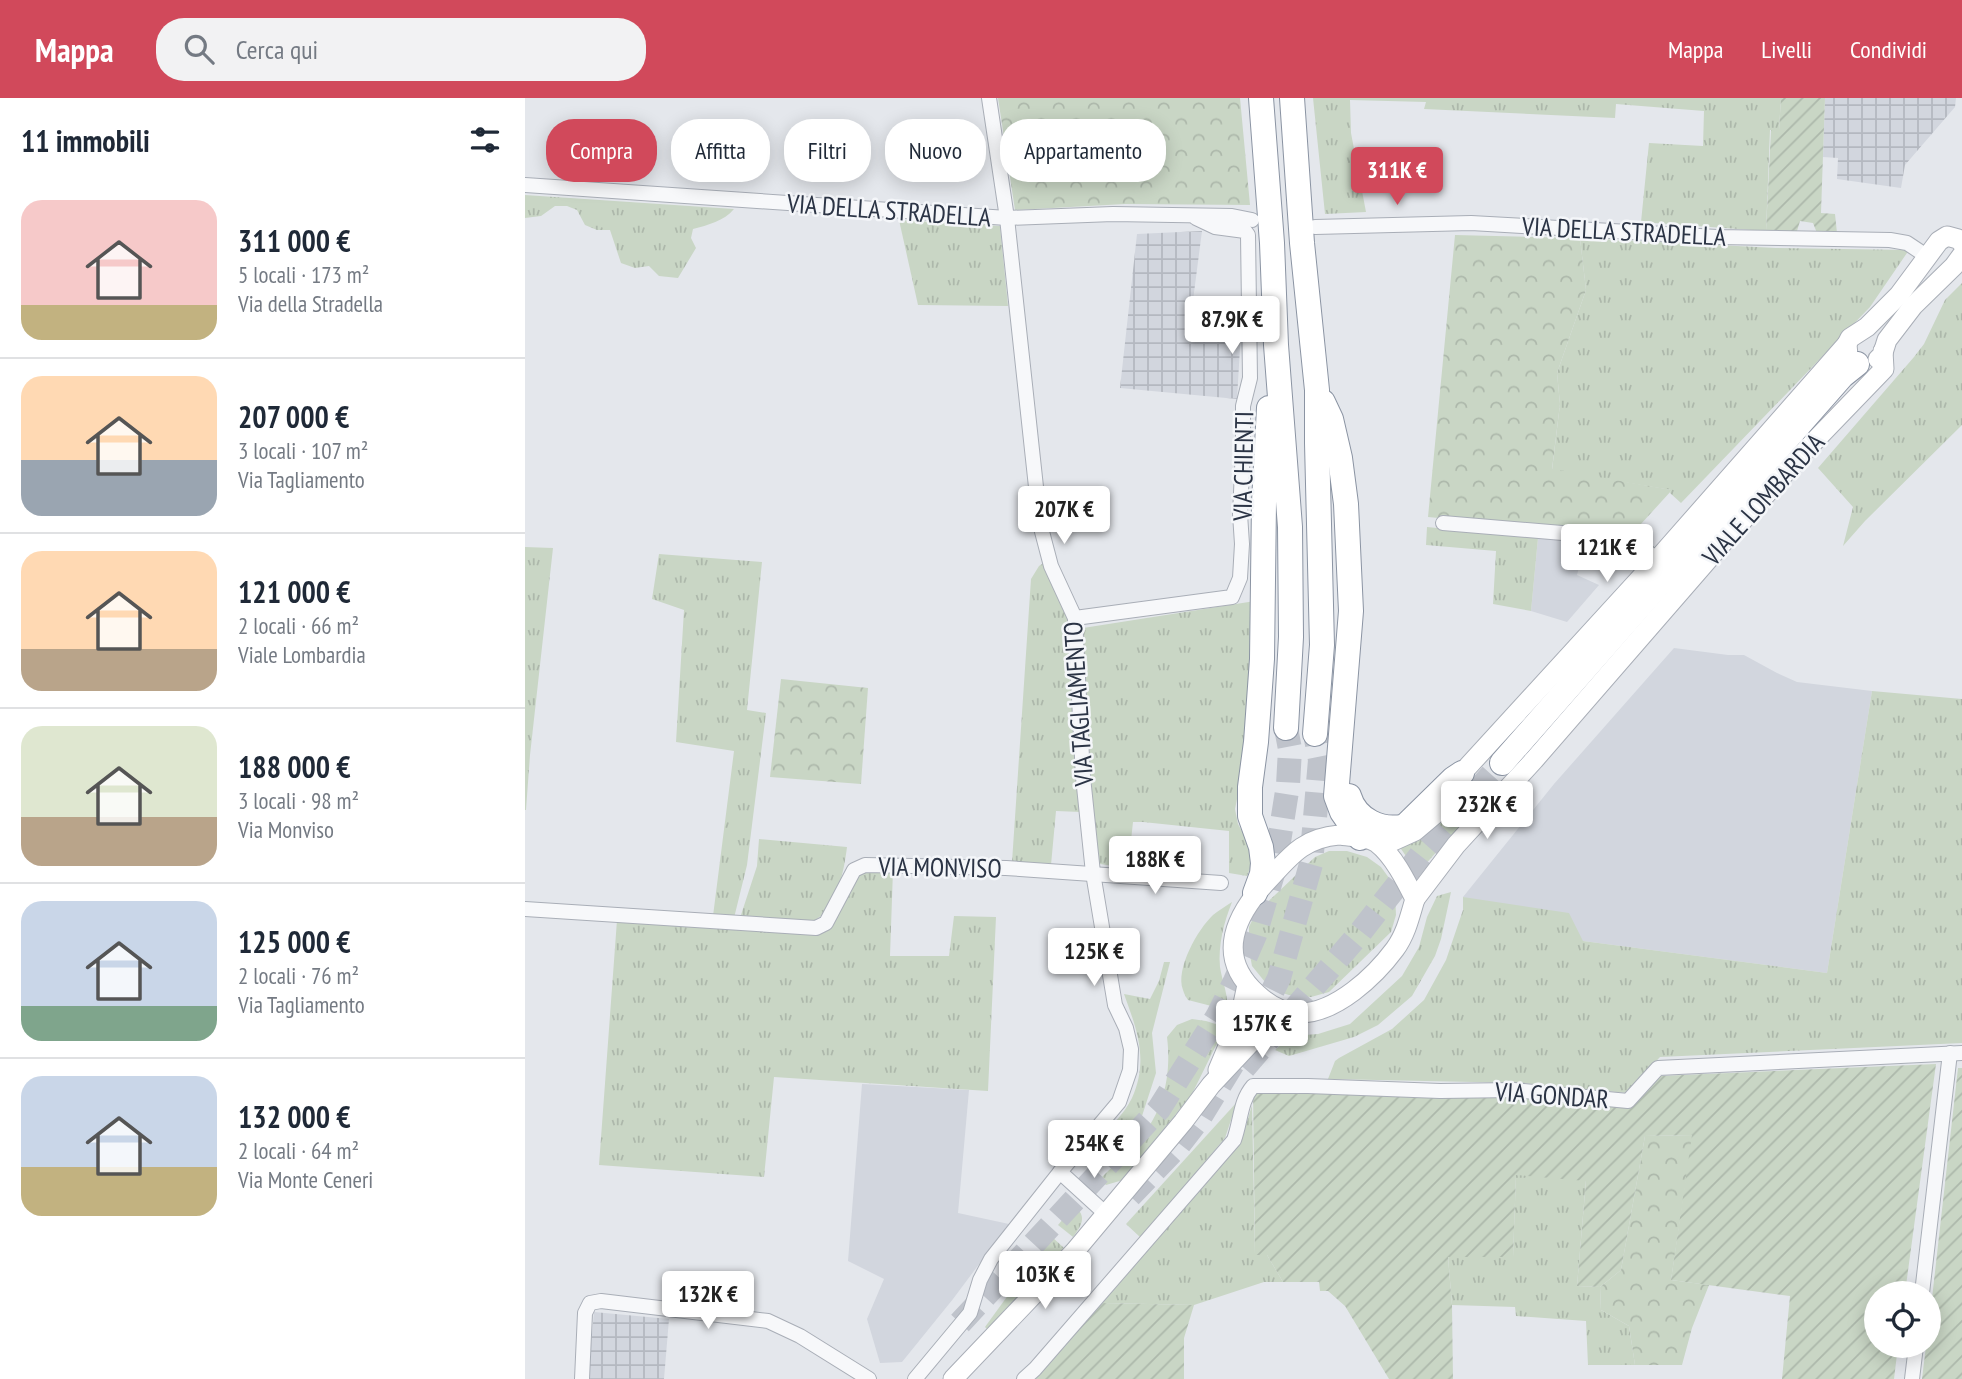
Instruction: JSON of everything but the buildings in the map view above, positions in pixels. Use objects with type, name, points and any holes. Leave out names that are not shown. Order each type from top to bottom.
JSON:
[{"type":"highway","points":[[1261,98],[1290,527],[1291,637],[1286,728]]},
{"type":"highway","points":[[1292,98],[1302,243],[1317,390],[1321,645],[1315,734]]},
{"type":"highway","points":[[1255,893],[1263,863],[1261,847],[1250,816],[1250,787],[1262,659],[1264,502],[1268,419],[1276,345]]},
{"type":"highway","points":[[1502,763],[1842,376],[1852,354]]},
{"type":"highway","points":[[1317,390],[1331,419],[1346,504],[1351,611],[1359,688],[1348,787],[1350,799],[1356,810],[1365,818],[1384,828],[1394,829],[1405,826],[1462,773]]},
{"type":"highway","points":[[1351,611],[1336,796],[1342,812],[1368,840]]},
{"type":"main road","name":"VIALE LOMBARDIA","points":[[1959,237],[1947,236],[1940,241],[1899,295],[1867,327],[1850,338],[1852,354],[1863,367],[1876,362],[1882,356],[1887,340],[1913,306],[1962,255]]},
{"type":"main road","name":"VIALE LOMBARDIA","points":[[1415,899],[1456,845],[1534,760],[1718,548],[1801,455],[1884,369],[1883,351]]},
{"type":"main road","name":"VIALE LOMBARDIA","points":[[1368,840],[1392,841],[1415,831],[1434,815],[1462,773],[1657,560],[1852,354]]},
{"type":"main road","points":[[1339,835],[1368,840],[1402,872],[1415,899],[1407,926],[1396,948],[1352,993],[1316,1011],[1283,1011],[1264,1000],[1247,985],[1235,967],[1234,940],[1244,909],[1281,865],[1307,842],[1323,836],[1339,835]]},
{"type":"main road","points":[[1211,1085],[1240,1018],[1247,985]]},
{"type":"main road","points":[[953,1379],[1075,1251],[1211,1085],[1283,1011]]},
{"type":"street","name":"VIA TAGLIAMENTO","points":[[989,98],[1007,218],[1039,524],[1051,566],[1075,618],[1083,777],[1093,873],[1115,1005],[1126,1028],[1131,1049],[1130,1070],[1119,1102],[1060,1172]]},
{"type":"street","name":"VIA DELLA STRADELLA","points":[[525,185],[1007,218],[1113,214],[1232,216],[1252,220]]},
{"type":"street","name":"VIA CHIENTI","points":[[1075,618],[1231,597],[1240,578],[1243,406],[1250,378],[1248,234],[1245,231],[1208,225],[1193,216]]},
{"type":"street","name":"VIA DELLA STRADELLA","points":[[1315,227],[1471,223],[1717,237],[1890,240],[1907,243],[1928,257]]},
{"type":"street","points":[[1443,523],[1633,539],[1657,560]]},
{"type":"street","name":"VIA MONVISO","points":[[525,909],[816,928],[826,923],[854,870],[865,865],[1006,868],[1221,883]]},
{"type":"street","points":[[1924,1281],[1956,1053]]},
{"type":"street","name":"VIA GONDAR","points":[[1024,1379],[1234,1140],[1246,1094],[1253,1086],[1440,1091],[1514,1090],[1628,1101],[1658,1068],[1956,1053]]},
{"type":"street","points":[[915,1379],[971,1312],[980,1280],[991,1259],[1060,1172],[1106,1214]]},
{"type":"street","points":[[582,1379],[585,1313],[590,1303],[601,1301],[768,1321],[800,1336],[869,1379]]},
{"type":"street","points":[[1912,1379],[1915,1358]]},
{"type":"shaded area","points":[[1825,98],[1956,98],[1955,107],[1905,165],[1901,188],[1837,179],[1838,158],[1823,157]]},
{"type":"shaded area","points":[[1202,231],[1192,308],[1242,314],[1237,399],[1120,388],[1137,234]]},
{"type":"shaded area","points":[[1538,538],[1586,540],[1577,575],[1599,585],[1567,622],[1531,611]]},
{"type":"shaded area","points":[[1674,648],[1744,655],[1797,682],[1872,691],[1827,973],[1583,941],[1463,897],[1554,784]]},
{"type":"shaded area","points":[[862,1084],[969,1090],[958,1213],[1009,1224],[902,1362],[880,1363],[867,1319],[884,1279],[848,1261]]},
{"type":"shaded area","points":[[594,1312],[669,1319],[664,1379],[588,1379]]},
{"type":"green space","points":[[998,98],[1240,98],[1250,205],[1125,204],[1015,210],[1011,182],[1166,182],[1166,119],[1001,119]]},
{"type":"green space","points":[[1313,98],[1781,98],[1779,130],[1770,130],[1766,231],[1641,222],[1649,143],[1703,146],[1704,111],[1616,104],[1615,118],[1424,109],[1426,102],[1350,100],[1351,133],[1366,212],[1325,214]]},
{"type":"green space","points":[[1781,98],[1825,98],[1821,213],[1835,214],[1837,233],[1817,233],[1813,223],[1800,221],[1797,231],[1766,231],[1771,130],[1779,130]]},
{"type":"green space","points":[[525,195],[734,209],[721,220],[693,229],[691,238],[696,248],[678,278],[659,276],[649,266],[635,268],[621,263],[610,230],[597,230],[585,225],[577,210],[567,206],[555,206],[541,216],[525,218]]},
{"type":"green space","points":[[899,220],[1000,226],[1008,306],[918,305]]},
{"type":"green space","points":[[1455,235],[1580,238],[1586,290],[1557,373],[1560,404],[1552,469],[1672,490],[1630,536],[1428,517]]},
{"type":"green space","points":[[1580,238],[1776,248],[1909,250],[1870,307],[1681,503],[1670,493],[1671,490],[1552,470],[1560,404],[1557,373],[1586,290]]},
{"type":"green space","points":[[1962,283],[1962,425],[1843,546],[1853,507],[1818,468],[1914,357],[1924,344],[1945,300]]},
{"type":"green space","points":[[1427,527],[1538,538],[1531,611],[1493,604],[1496,551],[1426,545]]},
{"type":"green space","points":[[525,547],[553,548],[526,810],[525,810]]},
{"type":"green space","points":[[659,554],[762,562],[747,710],[766,713],[747,865],[734,918],[713,916],[734,751],[676,742],[684,610],[652,599]]},
{"type":"green space","points":[[1045,562],[1067,615],[1081,812],[1056,811],[1051,865],[1012,862],[1031,579]]},
{"type":"green space","points":[[1255,601],[1253,662],[1235,809],[1238,824],[1251,848],[1253,861],[1247,876],[1229,873],[1229,831],[1143,822],[1133,822],[1128,868],[1100,864],[1091,780],[1083,628]]},
{"type":"green space","points":[[781,679],[868,688],[861,784],[770,777]]},
{"type":"green space","points":[[1872,691],[1962,699],[1962,1043],[1660,1057],[1627,1093],[1522,1083],[1328,1079],[1335,1061],[1392,1029],[1424,1000],[1446,960],[1463,910],[1463,897],[1569,913],[1583,941],[1827,973]]},
{"type":"green space","points":[[1459,795],[1475,809],[1423,867],[1419,875],[1399,846],[1414,840]]},
{"type":"green space","points":[[759,839],[847,847],[838,889],[821,916],[813,921],[740,918],[757,866]]},
{"type":"green space","points":[[1329,851],[1347,851],[1367,857],[1381,867],[1395,894],[1396,915],[1391,932],[1329,992],[1311,997],[1279,992],[1265,982],[1252,966],[1249,927],[1255,914],[1315,857]]},
{"type":"green space","points":[[867,870],[893,870],[890,956],[949,956],[954,916],[996,917],[988,1091],[774,1077],[764,1177],[599,1165],[617,920],[817,933],[858,873]]},
{"type":"green space","points":[[1451,892],[1435,956],[1412,996],[1378,1025],[1354,1037],[1289,1056],[1275,1050],[1291,1036],[1318,1034],[1350,1024],[1402,976],[1419,947],[1427,917],[1437,896]]},
{"type":"green space","points":[[1232,902],[1220,950],[1227,1010],[1188,1000],[1181,981],[1189,950],[1201,930],[1213,915]]},
{"type":"green space","points":[[1164,962],[1170,962],[1152,1033],[1156,1073],[1142,1116],[1128,1135],[1116,1121],[1132,1098],[1140,1071],[1140,1058],[1137,1033],[1124,994],[1150,999]]},
{"type":"green space","points":[[1192,1019],[1225,1027],[1192,1094],[1123,1180],[1106,1185],[1100,1179],[1146,1131],[1158,1109],[1167,1074],[1167,1037],[1177,1025]]},
{"type":"green space","points":[[1936,1064],[1907,1281],[1864,1281],[1864,1358],[1897,1358],[1894,1379],[1782,1379],[1790,1296],[1671,1280],[1692,1135],[1645,1136],[1621,1270],[1600,1287],[1577,1286],[1586,1181],[1516,1175],[1513,1257],[1448,1257],[1453,1379],[1389,1379],[1345,1306],[1328,1291],[1320,1291],[1319,1282],[1283,1282],[1267,1255],[1255,1255],[1253,1089],[1514,1096],[1613,1105],[1660,1076]]},
{"type":"green space","points":[[1958,1068],[1962,1068],[1962,1379],[1922,1379],[1925,1358],[1941,1358],[1941,1281],[1934,1281]]},
{"type":"green space","points":[[1237,1102],[1225,1138],[1141,1238],[1126,1224]]},
{"type":"green space","points":[[1252,1105],[1255,1254],[1267,1255],[1283,1282],[1264,1282],[1194,1305],[1102,1303],[1241,1142]]},
{"type":"green space","points":[[1693,1135],[1671,1280],[1709,1285],[1692,1328],[1682,1365],[1635,1365],[1629,1326],[1601,1310],[1600,1287],[1621,1270],[1645,1136]]},
{"type":"green space","points":[[1516,1174],[1586,1180],[1577,1286],[1600,1287],[1601,1310],[1629,1326],[1635,1365],[1588,1365],[1586,1321],[1516,1316],[1515,1307],[1452,1305],[1448,1256],[1513,1257]]},
{"type":"green space","points":[[1074,1206],[1082,1217],[1081,1225],[1073,1237],[1058,1225]]},
{"type":"green space","points":[[1051,1236],[1064,1248],[989,1331],[985,1327]]},
{"type":"green space","points":[[1102,1303],[1194,1305],[1184,1338],[1184,1379],[1034,1379]]},
{"type":"tunnel","points":[[960,1323],[1159,1109],[1217,1017],[1255,935],[1275,867],[1288,785],[1290,749],[1286,728]]},
{"type":"tunnel","points":[[1130,1196],[1178,1146],[1199,1119],[1250,1036],[1279,978],[1311,864],[1320,760],[1315,734]]},
{"type":"tunnel","points":[[1244,1068],[1359,934],[1427,847],[1502,763]]}]
